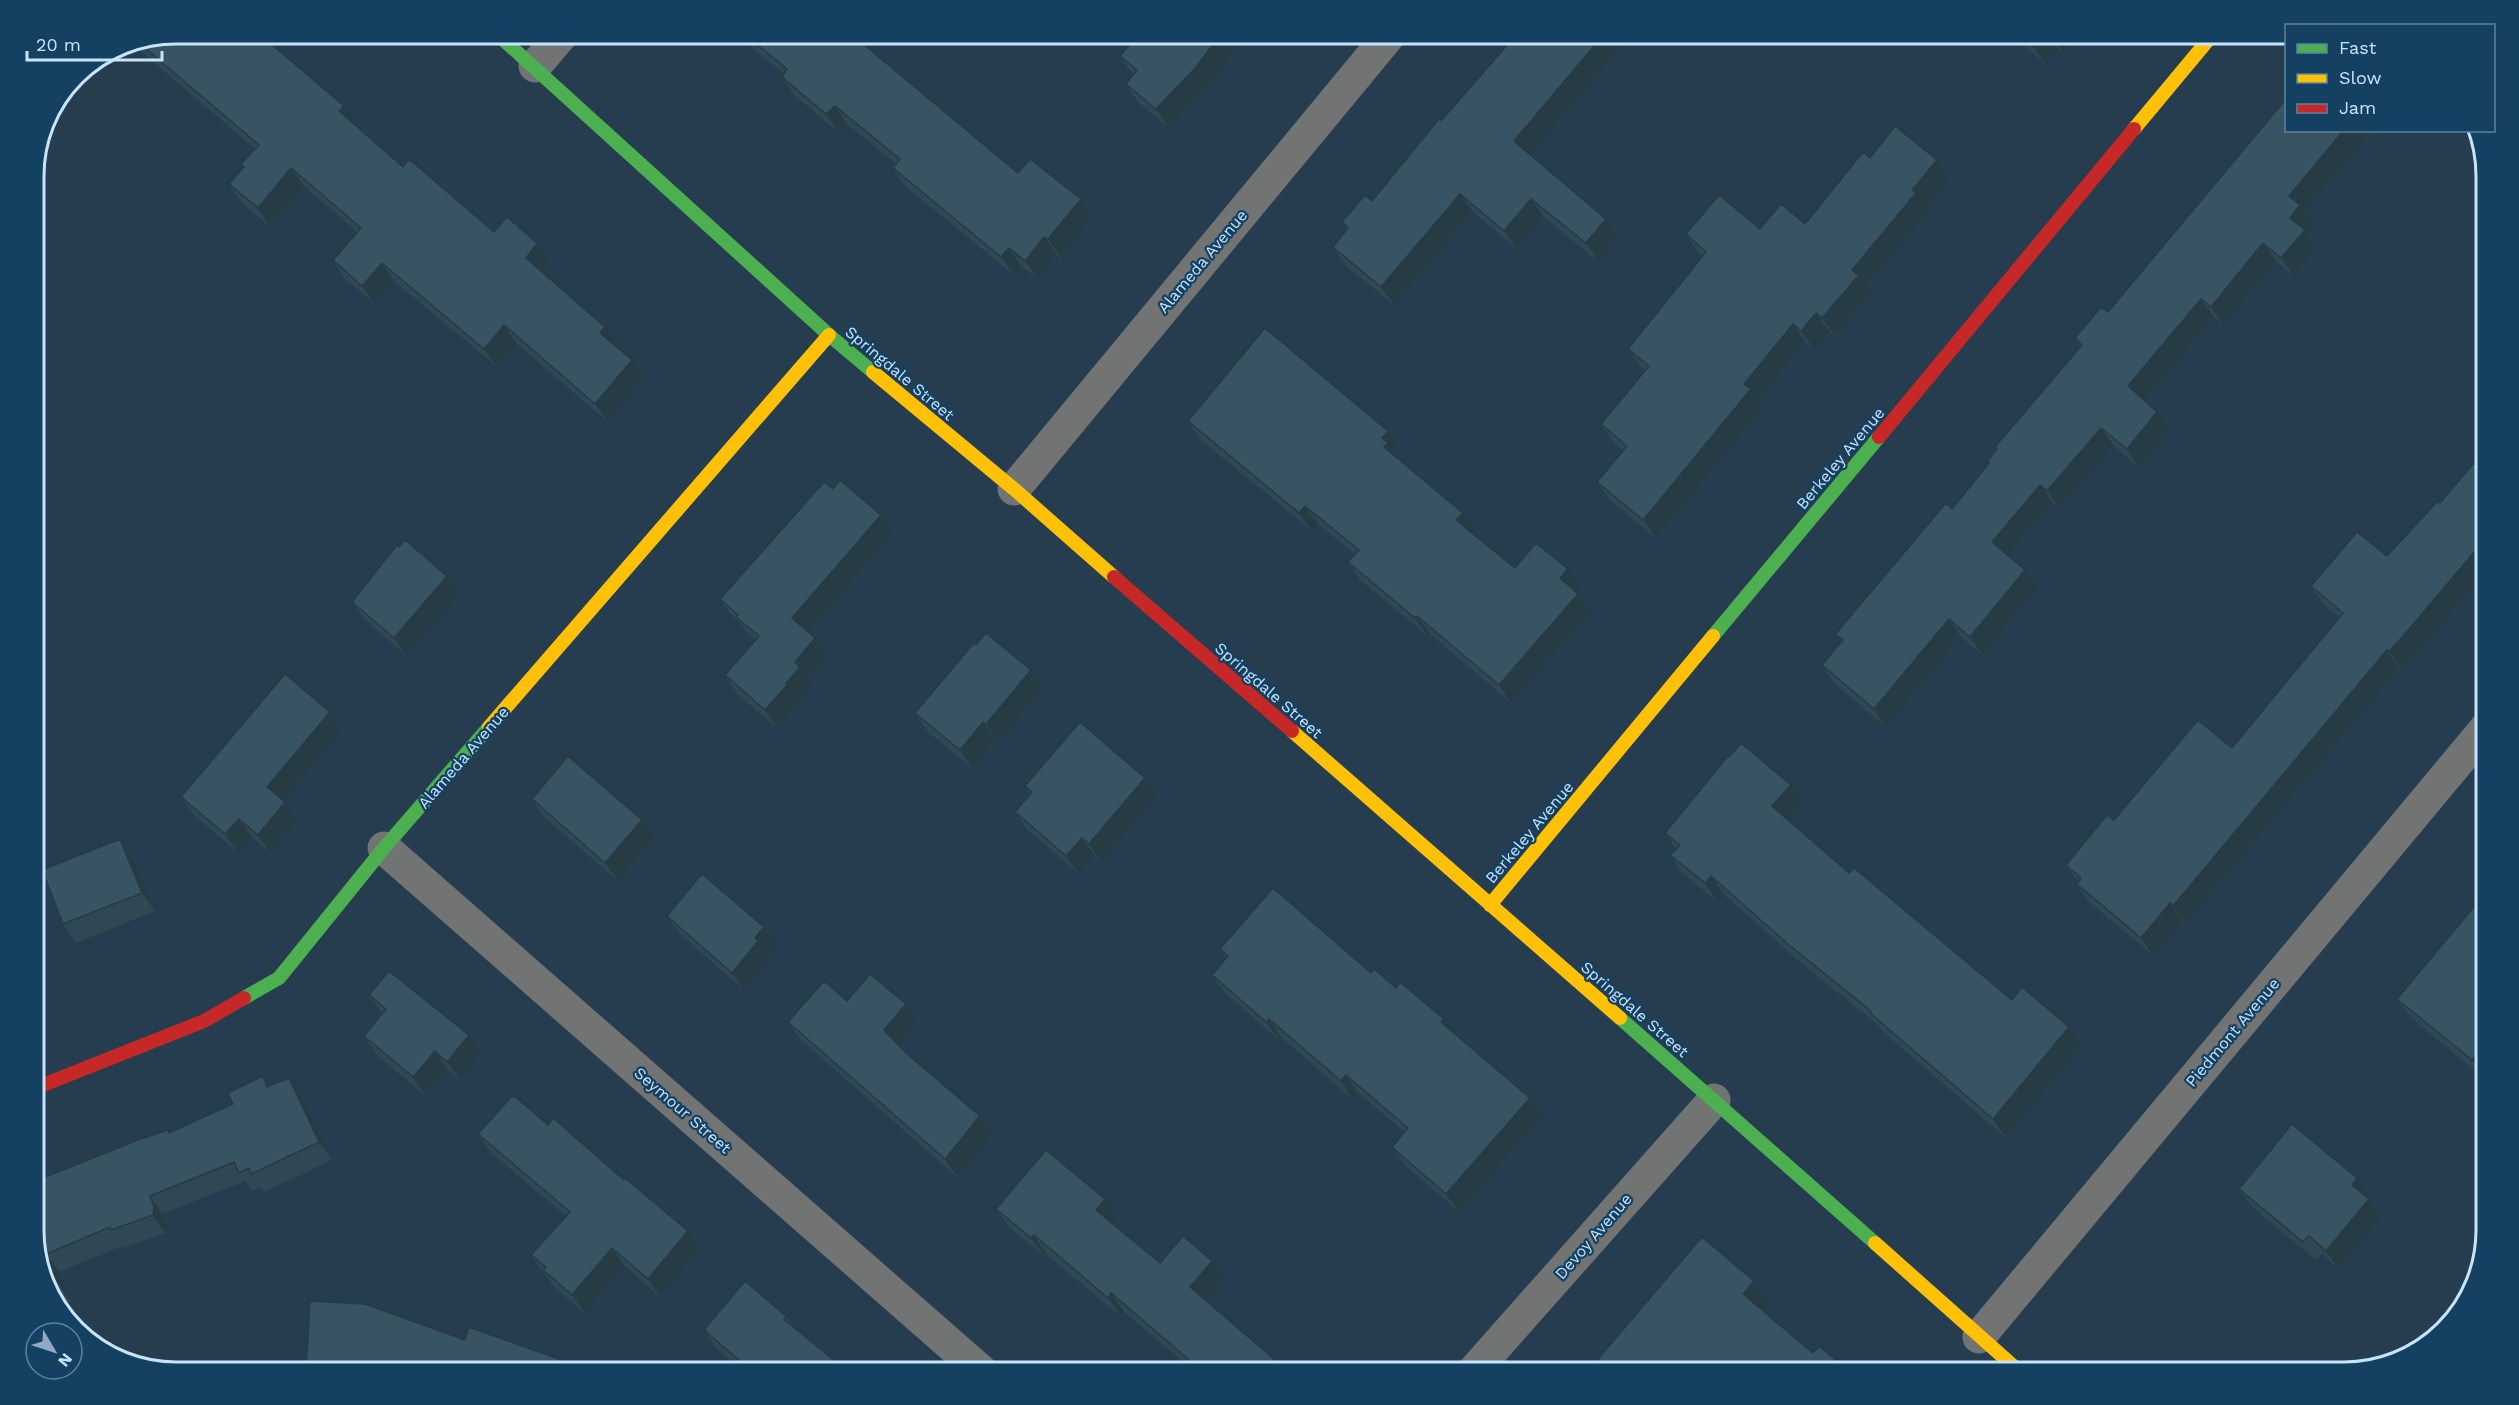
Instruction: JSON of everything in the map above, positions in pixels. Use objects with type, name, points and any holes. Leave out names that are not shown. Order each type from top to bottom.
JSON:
[{"type":"street","name":"Springdale Street","points":[[509,44],[829,335],[1014,489],[1714,1100],[2009,1362]]},
{"type":"street","points":[[535,66],[553,44]]},
{"type":"street","name":"Alameda Avenue","points":[[1014,489],[1382,44]]},
{"type":"street","name":"Berkeley Avenue","points":[[1490,905],[2205,44]]},
{"type":"street","name":"Alameda Avenue","points":[[44,1085],[204,1021],[279,978],[384,848],[829,335]]},
{"type":"street","name":"Piedmont Avenue","points":[[1979,1336],[2476,741]]},
{"type":"street","name":"Seymour Street","points":[[384,848],[971,1362]]},
{"type":"street","name":"Devoy Avenue","points":[[1482,1362],[1714,1100]]},
{"type":"building","points":[[167,44],[271,44],[344,106],[339,111],[403,167],[409,159],[494,232],[507,217],[537,243],[526,258],[605,327],[600,333],[632,360],[595,404],[504,325],[484,349],[382,263],[362,286],[333,260],[361,228],[291,168],[258,208],[229,184],[244,167],[241,164],[259,145],[144,47]]},
{"type":"building","points":[[756,44],[863,44],[1018,173],[1030,159],[1081,199],[1048,239],[1044,237],[1025,261],[1009,248],[1001,257],[893,168],[900,159],[835,106],[826,114],[782,77],[787,69]]},
{"type":"building","points":[[1130,44],[1213,44],[1197,66],[1156,109],[1126,84],[1137,70],[1120,56]]},
{"type":"building","points":[[1508,44],[1596,44],[1514,141],[1606,219],[1586,243],[1531,199],[1504,231],[1460,194],[1381,287],[1333,247],[1348,228],[1342,222],[1365,195],[1372,201],[1439,119],[1441,121]]},
{"type":"building","points":[[2285,100],[2285,132],[2342,132],[2289,196],[2300,205],[2290,218],[2305,230],[2281,258],[2263,243],[2211,307],[2201,299],[2128,386],[2157,412],[2127,449],[2101,428],[2047,491],[2040,485],[1992,542],[2025,570],[1970,637],[1949,619],[1874,709],[1822,665],[1843,640],[1836,635],[1838,631],[1946,503],[1952,509],[1989,463],[1988,460],[1997,449],[1995,447],[2082,345],[2075,338],[2101,307],[2108,312]]},
{"type":"building","points":[[1895,126],[1937,160],[1912,190],[1916,193],[1852,270],[1859,275],[1822,318],[1816,313],[1801,331],[1793,324],[1744,384],[1751,389],[1643,520],[1597,482],[1627,446],[1601,424],[1649,366],[1628,349],[1706,252],[1686,234],[1719,195],[1760,229],[1781,204],[1805,224],[1863,152],[1870,158]]},
{"type":"building","points":[[1265,328],[1388,431],[1382,438],[1388,443],[1384,447],[1463,513],[1456,520],[1515,568],[1536,543],[1568,569],[1560,578],[1578,594],[1499,685],[1348,562],[1359,550],[1305,506],[1299,513],[1188,421]]},
{"type":"building","points":[[2475,462],[2475,551],[2404,635],[2389,651],[2387,650],[2173,906],[2170,903],[2141,938],[2077,884],[2081,878],[2066,865],[2107,815],[2114,820],[2198,720],[2232,748],[2343,613],[2311,586],[2357,532],[2387,556],[2438,501],[2440,503]]},
{"type":"building","points":[[840,480],[881,515],[792,618],[815,638],[795,662],[800,667],[765,710],[725,675],[759,636],[736,617],[738,615],[720,599],[824,482],[833,489]]},
{"type":"building","points":[[405,540],[447,576],[394,638],[352,602],[397,545],[399,547]]},
{"type":"building","points":[[986,633],[1031,670],[986,724],[983,722],[960,750],[915,713],[974,643],[976,645]]},
{"type":"building","points":[[285,674],[330,712],[267,787],[285,802],[258,835],[239,819],[225,834],[181,797]]},
{"type":"building","points":[[1080,722],[1145,778],[1089,844],[1082,838],[1066,856],[1015,812],[1032,792],[1025,786]]},
{"type":"building","points":[[1741,743],[1791,785],[1772,806],[1849,873],[1854,868],[2012,1000],[2022,987],[2069,1027],[1993,1119],[1870,1013],[1871,1011],[1788,944],[1711,876],[1705,883],[1670,855],[1680,845],[1665,833]]},
{"type":"building","points":[[568,756],[642,820],[605,863],[532,799]]},
{"type":"building","points":[[120,839],[142,893],[63,924],[44,875],[44,869]]},
{"type":"building","points":[[702,874],[764,927],[755,938],[758,941],[732,973],[667,916]]},
{"type":"building","points":[[1273,888],[1371,973],[1374,969],[1396,988],[1400,982],[1444,1019],[1441,1022],[1530,1098],[1446,1194],[1392,1147],[1408,1128],[1346,1075],[1341,1081],[1269,1019],[1266,1022],[1212,975],[1228,956],[1220,949]]},
{"type":"building","points":[[2476,905],[2476,1056],[2472,1060],[2397,999]]},
{"type":"building","points":[[389,971],[469,1035],[447,1062],[435,1051],[413,1077],[364,1036],[386,1009],[369,995]]},
{"type":"building","points":[[870,974],[906,1004],[884,1030],[906,1053],[980,1116],[945,1159],[788,1022],[824,981],[847,1001]]},
{"type":"building","points":[[263,1076],[267,1087],[289,1078],[319,1142],[251,1174],[249,1168],[239,1173],[234,1162],[150,1196],[154,1207],[153,1215],[111,1230],[110,1227],[46,1254],[58,1284],[56,1285],[50,1272],[46,1255],[44,1238],[44,1178],[138,1140],[168,1130],[169,1133],[233,1104],[228,1093]]},
{"type":"building","points":[[513,1095],[548,1125],[553,1118],[624,1180],[625,1178],[688,1231],[648,1279],[612,1248],[572,1295],[543,1270],[546,1267],[531,1255],[570,1212],[478,1134]]},
{"type":"building","points":[[2293,1123],[2357,1178],[2352,1185],[2369,1199],[2326,1251],[2309,1236],[2303,1242],[2239,1189]]},
{"type":"building","points":[[1046,1150],[1105,1199],[1096,1210],[1160,1263],[1183,1236],[1212,1261],[1190,1287],[1278,1362],[1185,1362],[1188,1359],[1111,1293],[1108,1298],[1034,1235],[1031,1238],[996,1209]]},
{"type":"building","points":[[1702,1237],[1754,1281],[1743,1294],[1813,1353],[1819,1346],[1838,1362],[1596,1362]]},
{"type":"building","points":[[745,1281],[787,1317],[784,1319],[836,1362],[741,1362],[704,1330]]},
{"type":"building","points":[[310,1301],[365,1304],[465,1340],[469,1327],[564,1361],[564,1362],[307,1362]]},
{"type":"traffic: fast","points":[[508,44],[829,335],[873,372]]},
{"type":"traffic: fast","points":[[1713,636],[1879,437]]},
{"type":"traffic: fast","points":[[244,998],[279,978],[384,848],[489,727]]},
{"type":"traffic: fast","points":[[1620,1018],[1875,1243]]},
{"type":"traffic: slow","points":[[2134,129],[2205,44]]},
{"type":"traffic: slow","points":[[489,727],[829,335]]},
{"type":"traffic: slow","points":[[873,372],[1014,489],[1114,577]]},
{"type":"traffic: slow","points":[[1490,905],[1713,636]]},
{"type":"traffic: slow","points":[[1292,731],[1620,1018]]},
{"type":"traffic: slow","points":[[1875,1243],[2009,1362]]},
{"type":"traffic: jam","points":[[1879,437],[2134,129]]},
{"type":"traffic: jam","points":[[1114,577],[1292,731]]},
{"type":"traffic: jam","points":[[44,1085],[204,1021],[244,998]]}]
